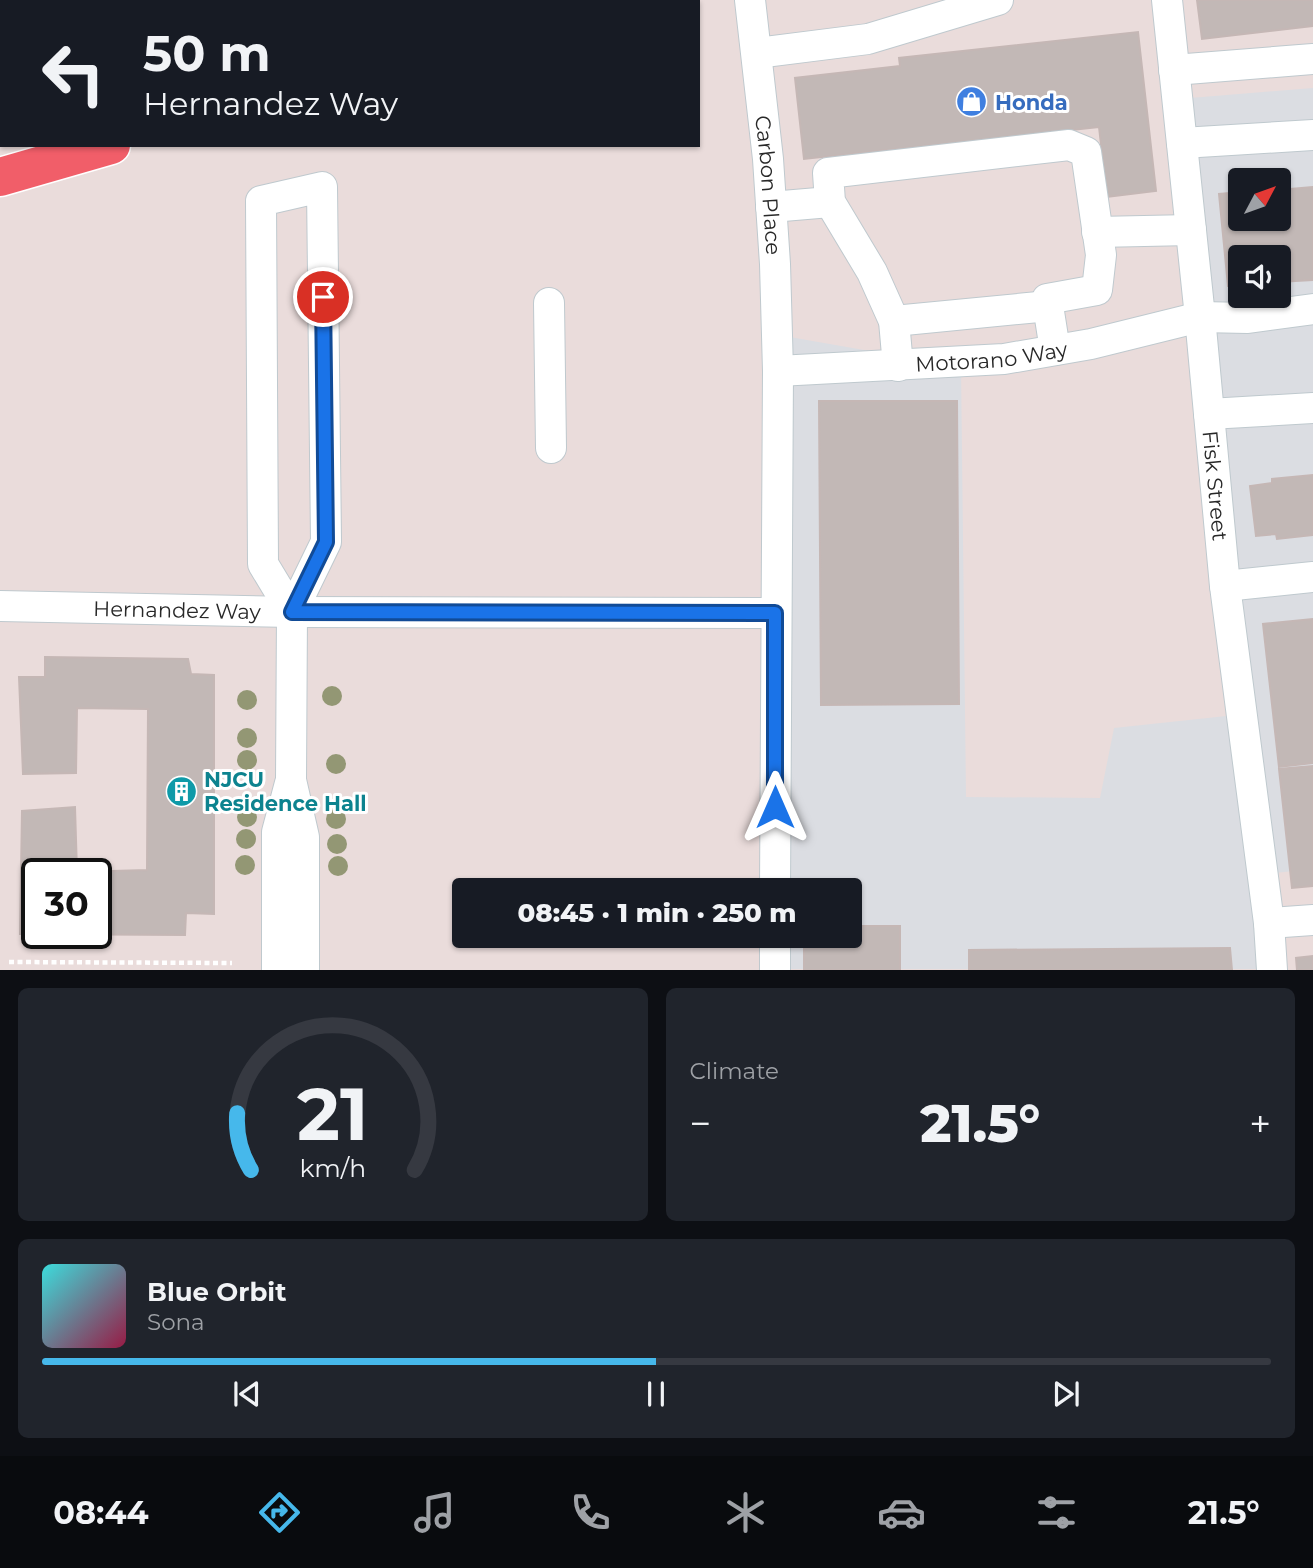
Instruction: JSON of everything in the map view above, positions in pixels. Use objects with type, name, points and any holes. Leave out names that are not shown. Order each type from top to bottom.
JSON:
[{"type":"highway","points":[[0,177],[104,147]]},
{"type":"street","name":"Carbon Place","points":[[750,0],[775,264],[778,371],[775,613]]},
{"type":"street","points":[[757,53],[868,39],[998,0]]},
{"type":"street","name":"Fisk Street","points":[[1167,0],[1225,586],[1269,923],[1272,970]]},
{"type":"street","points":[[1174,70],[1313,60]]},
{"type":"street","points":[[1182,143],[1313,135]]},
{"type":"street","points":[[898,366],[894,321],[872,272],[830,202],[828,173],[1069,145],[1086,152],[1101,255],[1097,290],[1047,299],[1055,350]]},
{"type":"street","points":[[292,612],[263,564],[261,201],[322,187],[326,542],[292,612],[291,780],[304,837],[304,970]]},
{"type":"street","points":[[771,207],[830,202]]},
{"type":"street","points":[[1097,232],[1191,230]]},
{"type":"street","points":[[549,303],[551,448]]},
{"type":"street","points":[[894,321],[1049,306]]},
{"type":"street","name":"Motorano Way","points":[[778,371],[1004,359],[1091,344],[1200,317],[1240,318],[1313,309]]},
{"type":"street","points":[[1209,414],[1313,408]]},
{"type":"street","points":[[1225,586],[1313,577]]},
{"type":"street","name":"Hernandez Way","points":[[0,606],[292,612],[775,613]]},
{"type":"street","points":[[775,613],[775,878]]},
{"type":"street","points":[[277,970],[277,832],[291,780]]},
{"type":"street","points":[[1269,923],[1313,919]]},
{"type":"street","points":[[775,948],[775,970]]},
{"type":"path","points":[[9,962],[232,964]]},
{"type":"shaded area","points":[[1313,88],[1313,869],[1257,875],[1265,969],[789,969],[789,948],[862,948],[862,878],[789,878],[784,336],[961,367],[966,797],[1100,798],[1114,728],[1245,714],[1178,99]]},
{"type":"building","points":[[1197,0],[1313,0],[1313,26],[1202,39]]},
{"type":"building","name":"Honda","points":[[1138,32],[1156,191],[1107,197],[1099,127],[804,159],[795,78],[900,66],[899,58]]},
{"type":"building","points":[[1313,187],[1313,280],[1291,281],[1291,245],[1228,245],[1228,286],[1219,194],[1228,193],[1228,231],[1292,231],[1292,189]]},
{"type":"building","points":[[819,401],[957,401],[959,704],[821,705]]},
{"type":"building","points":[[1313,475],[1313,535],[1277,539],[1276,534],[1256,536],[1250,486],[1272,483],[1272,479]]},
{"type":"building","points":[[1313,619],[1313,763],[1279,767],[1263,624]]},
{"type":"building","name":"NJCU Residence Hall","points":[[45,657],[188,659],[191,674],[214,675],[214,914],[186,913],[185,935],[112,935],[112,871],[147,870],[148,709],[77,708],[76,773],[23,774],[19,677],[45,677]]},
{"type":"building","points":[[1313,766],[1313,886],[1292,888],[1279,769]]},
{"type":"building","name":"NJCU Residence Hall","points":[[75,807],[77,858],[21,858],[22,811]]},
{"type":"building","name":"NJCU Residence Hall","points":[[21,872],[21,934],[20,934]]},
{"type":"building","points":[[862,926],[900,926],[900,970],[804,970],[804,948],[862,948]]},
{"type":"building","points":[[1230,948],[1232,970],[969,970],[969,950]]},
{"type":"building","points":[[1313,956],[1313,970],[1297,970],[1296,958]]},
{"type":"place","name":"Honda","points":[[972,102]]},
{"type":"place","name":"NJCU Residence Hall","points":[[181,791]]},
{"type":"route","points":[[323,297],[326,542],[292,612],[775,613],[775,807]]}]
